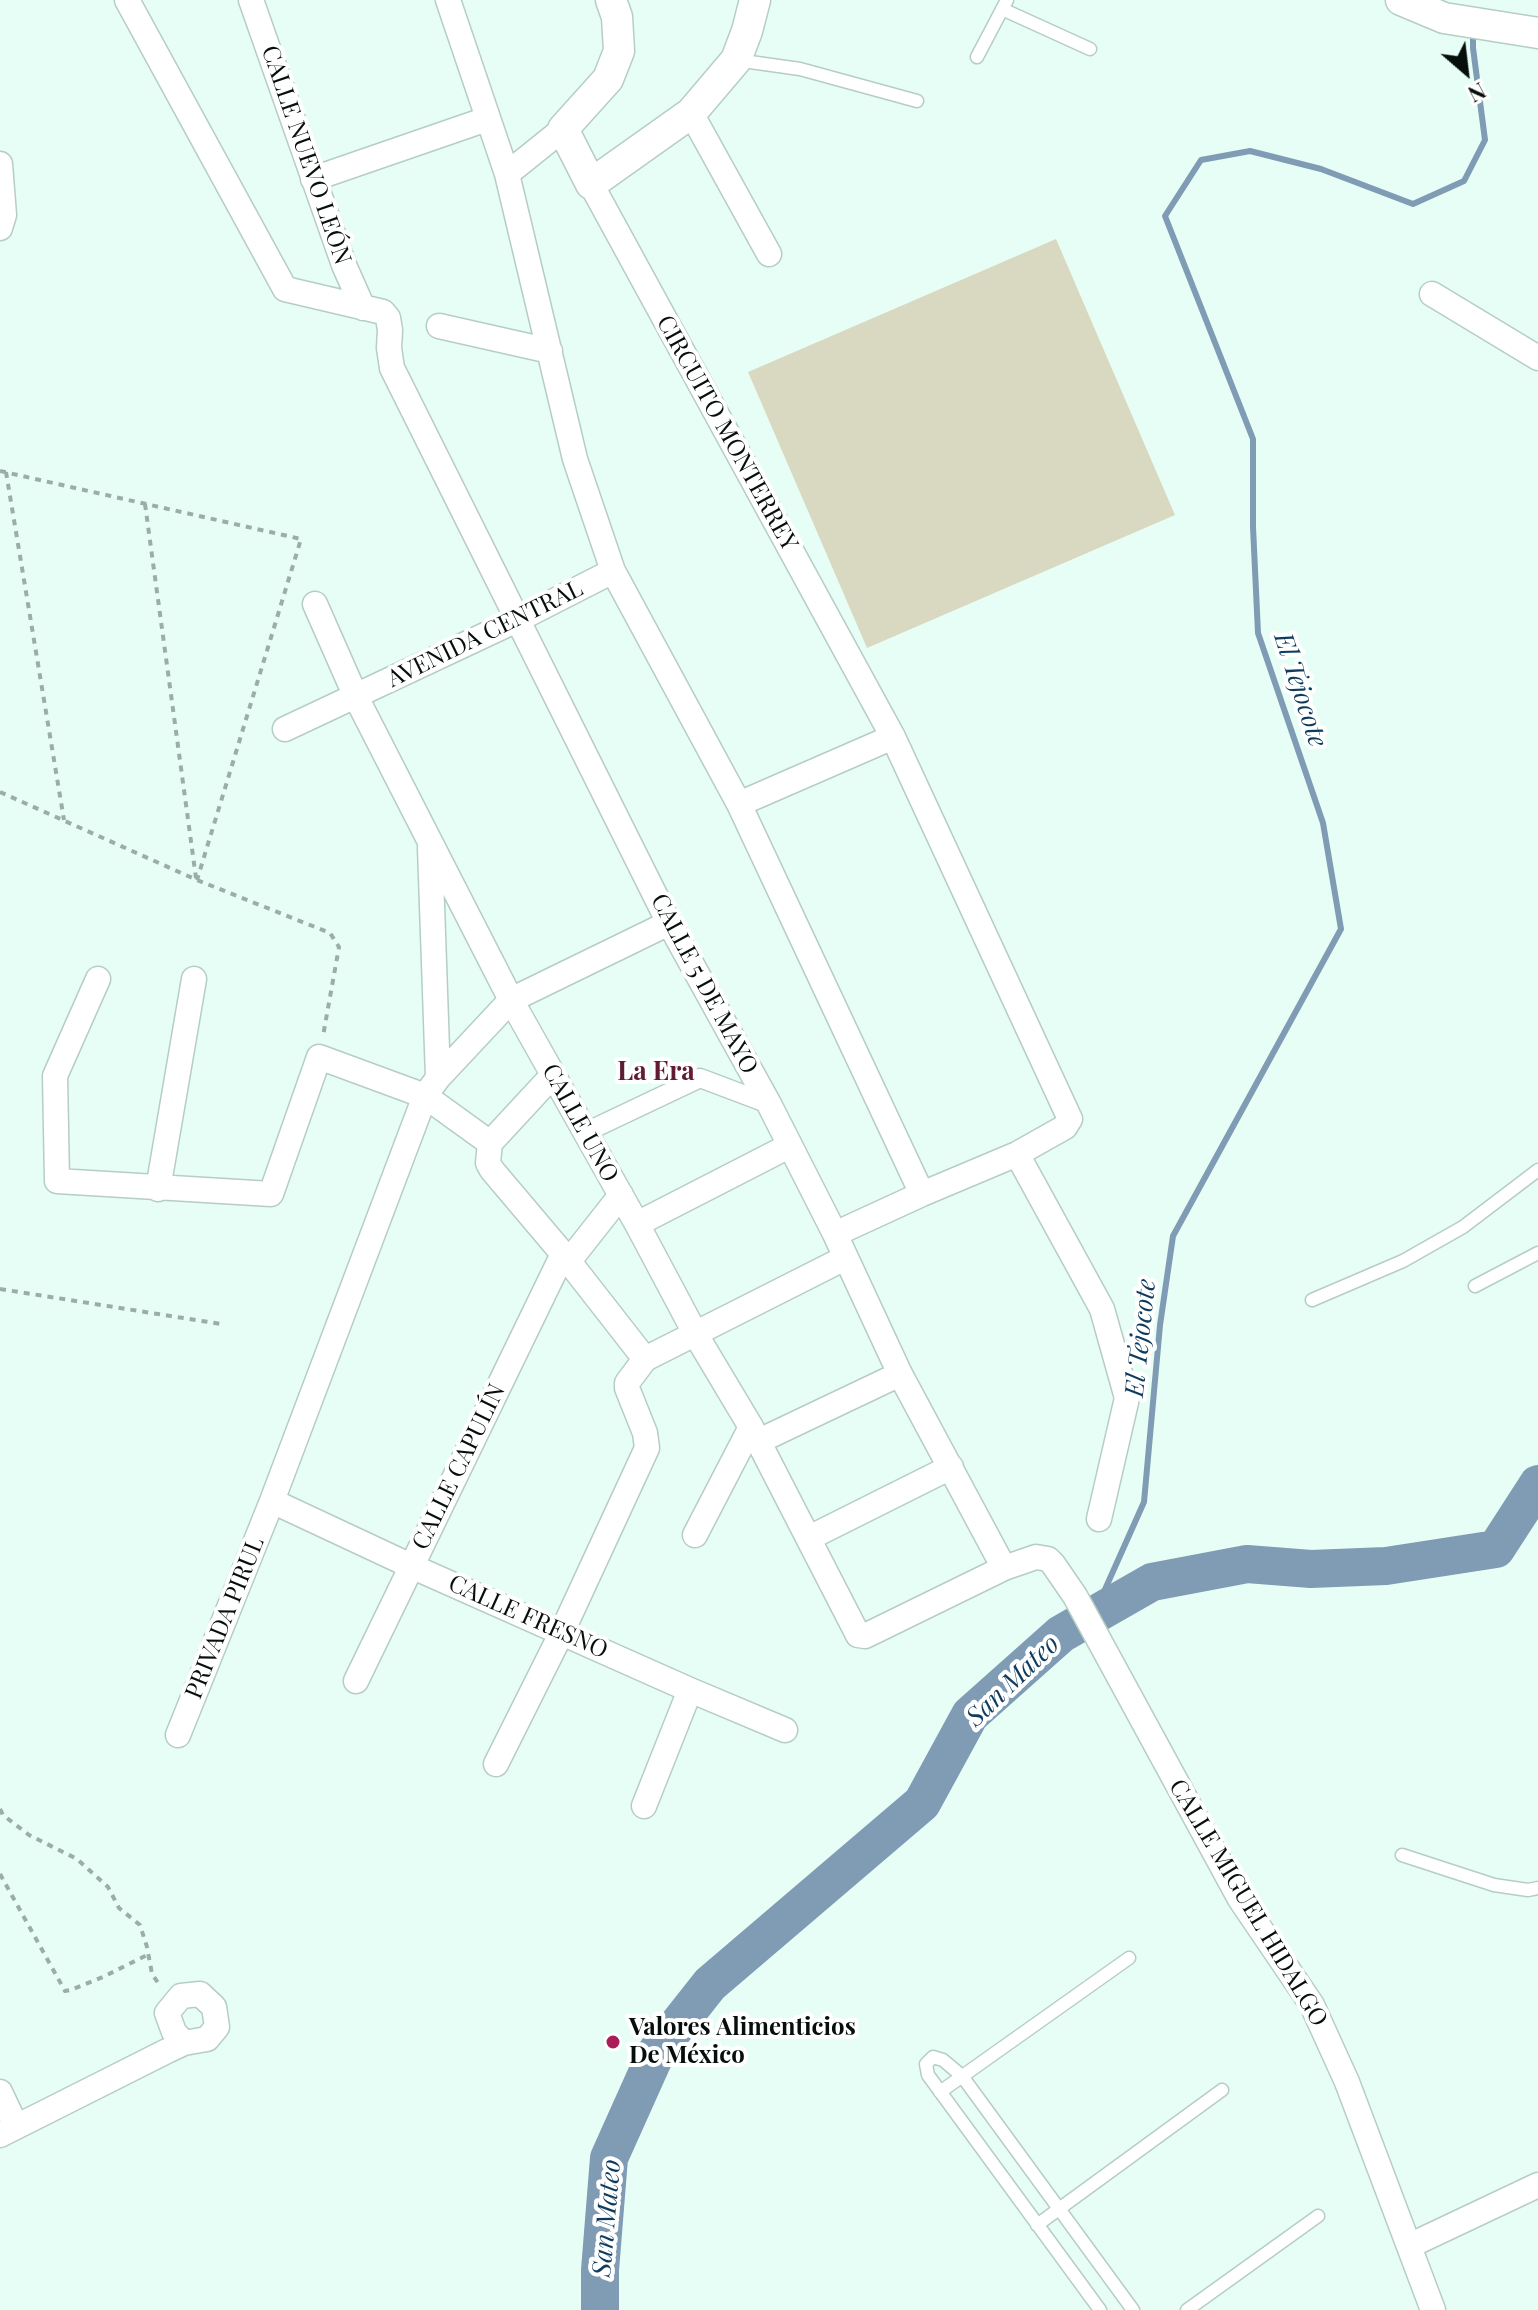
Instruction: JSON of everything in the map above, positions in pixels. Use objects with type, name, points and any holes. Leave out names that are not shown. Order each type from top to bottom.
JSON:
[{"type":"street","points":[[127,0],[285,289],[373,310]]},
{"type":"street","name":"CALLE NUEVO LEÓN","points":[[251,0],[344,265],[373,310]]},
{"type":"street","points":[[448,0],[507,174],[575,459],[613,571],[739,804],[922,1194]]},
{"type":"street","points":[[507,174],[563,129],[608,79],[619,51],[617,17],[611,0]]},
{"type":"street","points":[[591,184],[691,113],[736,60],[755,0]]},
{"type":"street","points":[[1401,0],[1444,18],[1538,33]]},
{"type":"street","points":[[691,113],[769,254]]},
{"type":"street","points":[[313,179],[487,119]]},
{"type":"street","name":"CIRCUITO MONTERREY","points":[[563,129],[893,737],[1070,1119],[1065,1127],[1017,1154],[835,1234]]},
{"type":"street","points":[[0,164],[2,222]]},
{"type":"street","points":[[1432,294],[1538,358]]},
{"type":"street","name":"CALLE 5 DE MAYO","points":[[373,310],[388,318],[392,368],[669,923],[769,1104],[835,1234],[900,1374],[1004,1568]]},
{"type":"street","points":[[439,326],[550,351]]},
{"type":"street","name":"AVENIDA CENTRAL","points":[[285,729],[519,619],[613,571]]},
{"type":"street","name":"CALLE UNO","points":[[315,604],[356,697],[511,1000],[754,1434],[858,1635],[865,1636],[1004,1568]]},
{"type":"street","points":[[739,804],[893,737]]},
{"type":"street","points":[[430,841],[432,1087]]},
{"type":"street","points":[[272,1501],[432,1087],[511,1000],[669,923]]},
{"type":"street","points":[[98,979],[55,1076],[57,1181],[271,1194],[319,1057],[432,1087],[490,1143]]},
{"type":"street","points":[[158,1189],[194,979]]},
{"type":"street","points":[[553,1075],[490,1143],[488,1163],[645,1359]]},
{"type":"street","points":[[584,1133],[700,1078],[769,1104]]},
{"type":"street","points":[[637,1224],[789,1146]]},
{"type":"street","points":[[1017,1154],[1102,1309],[1127,1398],[1099,1519]]},
{"type":"street","name":"CALLE CAPULÍN","points":[[356,1681],[566,1257],[621,1195]]},
{"type":"street","points":[[496,1764],[562,1632],[647,1448],[645,1433],[627,1383],[645,1359],[845,1258]]},
{"type":"street","points":[[695,1535],[754,1434],[900,1374]]},
{"type":"street","points":[[809,1538],[951,1467]]},
{"type":"street","name":"CALLE FRESNO","points":[[272,1501],[411,1566],[785,1730]]},
{"type":"street","name":"PRIVADA PIRUL","points":[[178,1735],[272,1501]]},
{"type":"street","name":"CALLE MIGUEL HIDALGO","points":[[1004,1568],[1036,1557],[1048,1559],[1075,1596],[1240,1899],[1312,2005],[1347,2082],[1433,2310]]},
{"type":"street","points":[[644,1806],[690,1690]]},
{"type":"street","points":[[0,2092],[8,2131],[184,2043],[207,2039],[217,2027],[214,2007],[200,1994],[181,1996],[167,2013],[174,2032],[184,2043]]},
{"type":"street","points":[[1409,2246],[1538,2185]]},
{"type":"lane","points":[[977,57],[1005,5],[1090,49]]},
{"type":"lane","points":[[736,60],[800,69],[917,101]]},
{"type":"lane","points":[[1312,1300],[1403,1261],[1463,1227],[1538,1170]]},
{"type":"lane","points":[[1475,1286],[1538,1253]]},
{"type":"lane","points":[[1402,1855],[1494,1885],[1528,1890],[1538,1888]]},
{"type":"lane","points":[[940,2092],[1129,1958]]},
{"type":"lane","points":[[1100,2310],[928,2075],[926,2064],[933,2057],[943,2060],[962,2076],[1133,2310]]},
{"type":"lane","points":[[1037,2225],[1222,2090]]},
{"type":"lane","points":[[1187,2310],[1318,2216]]},
{"type":"lane","points":[[1059,2255],[1081,2238]]},
{"type":"path","points":[[64,820],[3,472],[301,539],[197,880]]},
{"type":"path","points":[[145,504],[197,880]]},
{"type":"path","points":[[0,792],[197,880],[330,933],[339,947],[319,1057]]},
{"type":"path","points":[[0,1289],[221,1324]]},
{"type":"path","points":[[0,1809],[3,1815],[29,1835],[77,1859],[108,1887],[119,1908],[140,1925],[152,1974],[173,2005]]},
{"type":"path","points":[[0,1874],[65,1991],[103,1977],[149,1954]]},
{"type":"green space","points":[[1056,239],[1175,515],[867,648],[748,372]]},
{"type":"waterway","name":"El Tejocote","points":[[1094,1614],[1144,1502],[1160,1325],[1173,1236],[1341,929],[1323,823],[1258,633],[1253,439],[1165,216],[1201,160],[1250,151],[1321,169],[1413,204],[1464,181],[1485,140],[1473,32]]},
{"type":"waterway","name":"San Mateo","points":[[600,2310],[609,2158],[657,2051],[710,1984],[922,1803],[970,1715],[1061,1634],[1152,1582],[1247,1564],[1311,1569],[1386,1566],[1496,1549],[1538,1484]]},
{"type":"place","name":"Valores Alimenticios De México","points":[[613,2042]]},
{"type":"district","name":"La Era","points":[[656,1072]]}]
